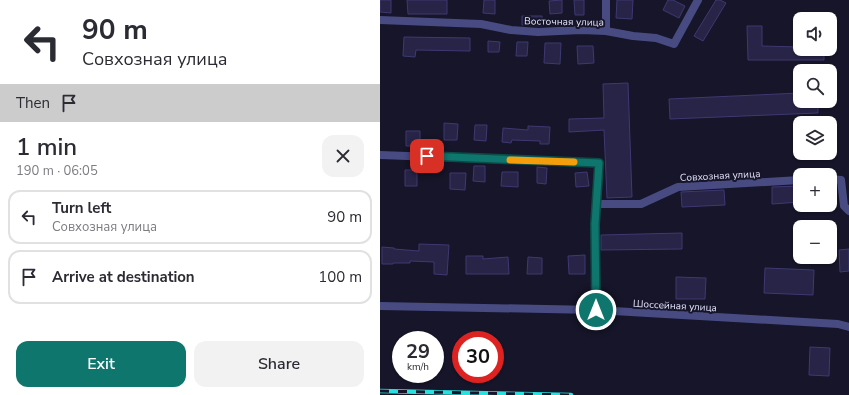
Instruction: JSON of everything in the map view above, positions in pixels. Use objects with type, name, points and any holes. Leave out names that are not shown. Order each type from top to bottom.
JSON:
[{"type":"street","points":[[606,0],[606,31]]},
{"type":"street","name":"Восточная улица","points":[[380,20],[481,24],[511,30],[538,32],[581,30],[606,31],[633,36],[656,38],[674,44],[698,0]]},
{"type":"street","points":[[380,155],[599,163],[595,224],[596,310]]},
{"type":"street","name":"Совхозная улица","points":[[597,204],[641,204],[678,187],[793,180]]},
{"type":"street","points":[[837,180],[841,180],[844,206],[849,211]]},
{"type":"street","name":"Шоссейная улица","points":[[380,306],[596,310],[838,324],[849,327]]},
{"type":"building","points":[[380,0],[391,0],[391,13],[380,12]]},
{"type":"building","points":[[407,0],[447,0],[447,14],[408,14]]},
{"type":"building","points":[[484,0],[495,0],[495,14],[483,13]]},
{"type":"building","points":[[562,0],[562,13],[550,14],[549,1]]},
{"type":"building","points":[[574,0],[584,0],[584,15],[575,15]]},
{"type":"building","points":[[617,0],[633,0],[632,19],[616,18]]},
{"type":"building","points":[[668,0],[673,0],[685,6],[679,18],[663,10]]},
{"type":"building","points":[[716,0],[726,3],[703,41],[694,36]]},
{"type":"building","points":[[522,16],[542,16],[542,26],[522,25]]},
{"type":"building","points":[[747,26],[762,26],[762,46],[793,47],[793,56],[824,56],[824,60],[748,60]]},
{"type":"building","points":[[404,37],[470,38],[470,51],[416,50],[415,57],[403,56]]},
{"type":"building","points":[[488,41],[500,42],[499,52],[488,52]]},
{"type":"building","points":[[517,42],[528,42],[527,56],[516,56]]},
{"type":"building","points":[[545,43],[561,43],[560,64],[544,63]]},
{"type":"building","points":[[577,46],[593,46],[594,63],[578,64]]},
{"type":"building","points":[[628,83],[632,197],[607,198],[604,130],[569,132],[569,119],[604,118],[603,84]]},
{"type":"building","points":[[793,93],[793,108],[818,108],[818,113],[670,119],[669,99]]},
{"type":"building","points":[[444,123],[458,124],[457,140],[444,140]]},
{"type":"building","points":[[475,125],[487,125],[486,141],[474,140]]},
{"type":"building","points":[[528,126],[550,127],[549,144],[540,144],[540,141],[512,140],[511,143],[502,142],[503,128],[528,130]]},
{"type":"building","points":[[406,131],[420,131],[420,146],[406,146]]},
{"type":"building","points":[[474,166],[485,166],[485,182],[473,181]]},
{"type":"building","points":[[537,167],[547,168],[546,184],[537,183]]},
{"type":"building","points":[[405,170],[417,170],[417,186],[405,186]]},
{"type":"building","points":[[502,172],[518,172],[518,187],[501,186]]},
{"type":"building","points":[[587,172],[589,186],[576,187],[575,173]]},
{"type":"building","points":[[450,173],[466,173],[465,190],[450,189]]},
{"type":"building","points":[[793,186],[793,202],[772,204],[772,187]]},
{"type":"building","points":[[724,190],[725,205],[682,207],[681,192]]},
{"type":"building","points":[[682,233],[682,249],[601,250],[601,235]]},
{"type":"building","points":[[419,244],[449,245],[447,275],[434,274],[434,262],[410,261],[410,263],[382,264],[382,247],[419,251]]},
{"type":"building","points":[[849,249],[849,271],[840,272],[839,250]]},
{"type":"building","points":[[585,255],[585,274],[569,274],[568,256]]},
{"type":"building","points":[[466,256],[483,256],[483,259],[508,257],[509,274],[466,274]]},
{"type":"building","points":[[528,257],[542,258],[542,274],[527,274]]},
{"type":"building","points":[[765,268],[814,270],[813,295],[764,293]]},
{"type":"building","points":[[676,277],[706,278],[705,299],[676,299]]},
{"type":"building","points":[[810,347],[830,348],[829,376],[809,375]]},
{"type":"railway","points":[[380,391],[571,395]]},
{"type":"slow traffic","points":[[510,160],[574,162]]},
{"type":"route","points":[[427,156],[599,163],[595,224],[596,310]]}]
